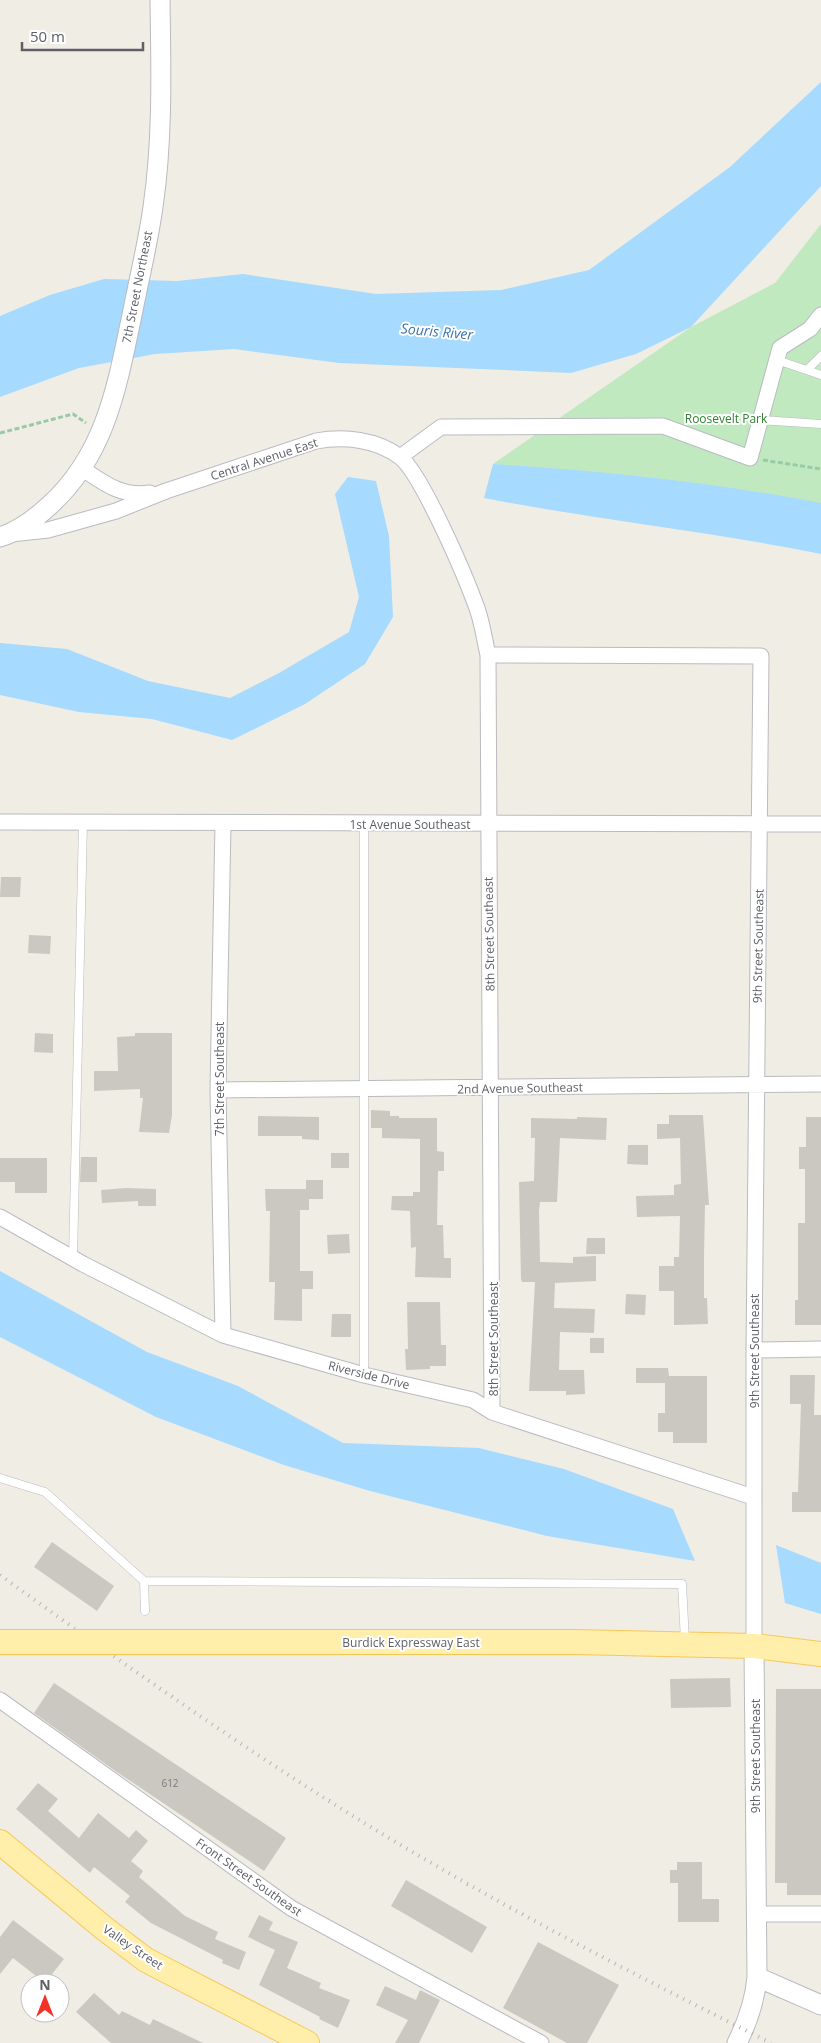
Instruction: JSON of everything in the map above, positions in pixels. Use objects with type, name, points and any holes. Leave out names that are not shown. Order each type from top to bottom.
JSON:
[{"type":"main road","name":"Burdick Expressway East","points":[[0,1642],[685,1643],[754,1646],[821,1654]]},
{"type":"main road","name":"Valley Street","points":[[0,1842],[97,1923],[146,1960],[297,2041]]},
{"type":"street","name":"7th Street Northeast","points":[[6,536],[40,514],[67,490],[83,470],[101,433],[117,388],[144,255],[157,175],[161,87],[160,0]]},
{"type":"street","points":[[400,457],[441,427],[663,426],[750,458],[780,348],[810,328],[821,315]]},
{"type":"street","name":"Central Avenue East","points":[[6,536],[48,530],[116,511],[166,491],[316,441],[332,438],[374,443],[400,457],[412,472]]},
{"type":"street","name":"Central Avenue East","points":[[83,470],[119,492],[138,495],[166,491]]},
{"type":"street","name":"8th Street Southeast","points":[[412,472],[426,494],[476,604],[488,654],[488,824],[492,1088],[492,1412]]},
{"type":"street","name":"9th Street Southeast","points":[[488,654],[761,656],[753,1497],[757,1977],[755,1995],[748,2018],[737,2043]]},
{"type":"street","name":"1st Avenue Southeast","points":[[0,822],[821,824]]},
{"type":"street","name":"7th Street Southeast","points":[[223,823],[218,1090],[224,1335]]},
{"type":"street","name":"2nd Avenue Southeast","points":[[218,1090],[821,1084]]},
{"type":"street","name":"Riverside Drive","points":[[0,1217],[73,1258],[224,1335],[364,1375],[473,1400],[492,1412],[753,1497]]},
{"type":"street","points":[[754,1350],[821,1349]]},
{"type":"street","name":"Front Street Southeast","points":[[0,1700],[291,1908],[541,2043]]},
{"type":"street","points":[[756,1914],[821,1914]]},
{"type":"street","points":[[757,1977],[821,2005]]},
{"type":"lane","points":[[807,370],[821,356]]},
{"type":"lane","points":[[776,360],[821,375]]},
{"type":"lane","points":[[760,420],[821,424]]},
{"type":"lane","points":[[73,1258],[83,822]]},
{"type":"lane","points":[[364,824],[364,1375]]},
{"type":"lane","points":[[0,1478],[45,1492],[144,1581],[682,1584],[685,1643]]},
{"type":"lane","points":[[144,1581],[145,1611]]},
{"type":"path","points":[[0,434],[73,414],[101,433]]},
{"type":"path","points":[[750,458],[821,469]]},
{"type":"green space","name":"Roosevelt Park","points":[[821,224],[821,536],[493,464],[691,327],[775,283]]},
{"type":"water","name":"Souris River","points":[[821,82],[821,186],[691,327],[636,354],[571,373],[339,363],[234,349],[155,354],[79,368],[0,397],[0,316],[50,295],[104,279],[177,281],[243,274],[376,294],[501,290],[589,270],[730,167]]},
{"type":"water","points":[[493,464],[658,478],[821,503],[821,554],[484,498]]},
{"type":"water","points":[[348,477],[376,481],[389,536],[393,617],[365,664],[305,704],[232,740],[152,719],[79,712],[0,695],[0,643],[67,649],[148,681],[230,698],[279,673],[349,632],[359,597],[335,494]]},
{"type":"water","points":[[0,1271],[147,1352],[238,1386],[343,1443],[479,1448],[564,1469],[673,1509],[695,1561],[547,1536],[370,1491],[284,1465],[156,1417],[0,1337]]},
{"type":"water","points":[[776,1545],[821,1563],[821,1614],[785,1603]]},
{"type":"building","points":[[1,877],[21,877],[20,897],[0,897]]},
{"type":"building","points":[[29,935],[51,936],[50,954],[28,953]]},
{"type":"building","points":[[35,1033],[53,1034],[53,1053],[34,1052]]},
{"type":"building","points":[[135,1033],[172,1033],[172,1115],[169,1133],[139,1132],[143,1098],[140,1098],[140,1089],[94,1091],[94,1071],[118,1071],[117,1037],[135,1036]]},
{"type":"building","points":[[371,1110],[390,1111],[390,1116],[399,1116],[399,1118],[437,1118],[437,1151],[444,1152],[444,1171],[438,1171],[437,1225],[443,1225],[444,1258],[451,1258],[451,1278],[415,1277],[416,1247],[411,1248],[410,1211],[391,1210],[392,1196],[413,1196],[413,1192],[420,1192],[420,1139],[382,1138],[382,1128],[371,1128]]},
{"type":"building","points":[[669,1115],[703,1115],[709,1205],[705,1205],[704,1257],[704,1298],[707,1298],[708,1324],[674,1325],[674,1291],[659,1291],[659,1266],[674,1266],[674,1257],[679,1257],[680,1216],[637,1217],[636,1196],[674,1195],[674,1185],[681,1184],[680,1138],[657,1139],[657,1124],[669,1124]]},
{"type":"building","points":[[258,1116],[319,1117],[319,1140],[302,1139],[302,1136],[258,1136]]},
{"type":"building","points":[[577,1117],[607,1118],[606,1140],[560,1138],[557,1202],[540,1202],[539,1211],[540,1262],[573,1263],[573,1257],[596,1256],[596,1281],[555,1283],[554,1308],[595,1309],[594,1333],[560,1332],[559,1370],[584,1370],[585,1394],[566,1395],[566,1391],[529,1391],[535,1282],[522,1282],[521,1279],[519,1182],[534,1181],[535,1138],[531,1138],[531,1118],[577,1119]]},
{"type":"building","points":[[806,1117],[821,1117],[821,1325],[795,1325],[795,1300],[798,1300],[798,1223],[805,1223],[805,1169],[799,1169],[799,1147],[806,1147]]},
{"type":"building","points":[[628,1145],[648,1145],[648,1165],[627,1164]]},
{"type":"building","points":[[331,1153],[349,1153],[349,1168],[331,1168]]},
{"type":"building","points":[[81,1157],[97,1157],[97,1182],[80,1182]]},
{"type":"building","points":[[0,1158],[47,1158],[47,1193],[15,1193],[15,1182],[0,1182]]},
{"type":"building","points":[[306,1180],[323,1180],[323,1199],[309,1199],[309,1210],[300,1210],[300,1271],[313,1271],[313,1289],[302,1289],[302,1321],[274,1320],[275,1282],[269,1282],[270,1211],[266,1211],[265,1189],[306,1189]]},
{"type":"building","points":[[126,1188],[156,1189],[156,1206],[138,1206],[138,1201],[102,1203],[101,1190]]},
{"type":"building","points":[[349,1234],[350,1253],[328,1254],[327,1235]]},
{"type":"building","points":[[587,1238],[605,1238],[605,1254],[586,1254]]},
{"type":"building","points":[[626,1294],[646,1295],[645,1315],[625,1314]]},
{"type":"building","points":[[407,1302],[440,1302],[441,1345],[446,1345],[446,1366],[430,1366],[430,1369],[406,1370],[405,1349],[408,1349]]},
{"type":"building","points":[[332,1314],[351,1314],[351,1337],[331,1337]]},
{"type":"building","points":[[590,1338],[604,1338],[604,1353],[590,1353]]},
{"type":"building","points":[[636,1368],[668,1368],[669,1376],[707,1376],[707,1443],[673,1443],[673,1432],[658,1432],[658,1413],[665,1413],[665,1383],[636,1383]]},
{"type":"building","points":[[790,1375],[815,1375],[814,1415],[821,1415],[821,1512],[792,1512],[792,1492],[798,1492],[801,1404],[790,1404]]},
{"type":"building","points":[[52,1542],[114,1586],[97,1611],[34,1567]]},
{"type":"building","points":[[730,1678],[731,1707],[671,1708],[670,1679]]},
{"type":"building","points":[[54,1683],[286,1838],[264,1871],[114,1770],[34,1713]]},
{"type":"building","points":[[776,1689],[821,1689],[821,1895],[787,1895],[787,1883],[775,1883]]},
{"type":"building","points":[[38,1783],[58,1799],[48,1811],[79,1838],[98,1813],[129,1838],[136,1830],[148,1841],[131,1861],[143,1871],[139,1877],[185,1916],[218,1932],[215,1939],[246,1952],[239,1970],[222,1963],[223,1960],[151,1923],[125,1902],[130,1896],[94,1867],[90,1873],[16,1809]]},
{"type":"building","points":[[677,1862],[702,1862],[702,1899],[719,1899],[719,1922],[678,1922],[678,1883],[670,1883],[670,1870],[677,1870]]},
{"type":"building","points":[[406,1880],[487,1927],[472,1953],[391,1906]]},
{"type":"building","points":[[259,1915],[273,1922],[269,1930],[298,1942],[287,1968],[321,1983],[319,1988],[350,2000],[338,2028],[259,1985],[275,1950],[248,1937]]},
{"type":"building","points":[[13,1920],[64,1959],[53,1973],[32,1973],[13,1958],[0,1974],[0,1937]]},
{"type":"building","points":[[538,1942],[619,1985],[587,2043],[567,2043],[503,2008]]},
{"type":"building","points":[[385,1986],[416,2000],[420,1990],[440,2000],[419,2043],[395,2043],[408,2020],[376,2005]]},
{"type":"building","points":[[94,1993],[119,2015],[122,2011],[150,2025],[153,2019],[203,2043],[111,2043],[76,2012]]},
{"type":"railway","points":[[0,1575],[204,1719],[383,1834],[547,1928],[771,2043]]}]
